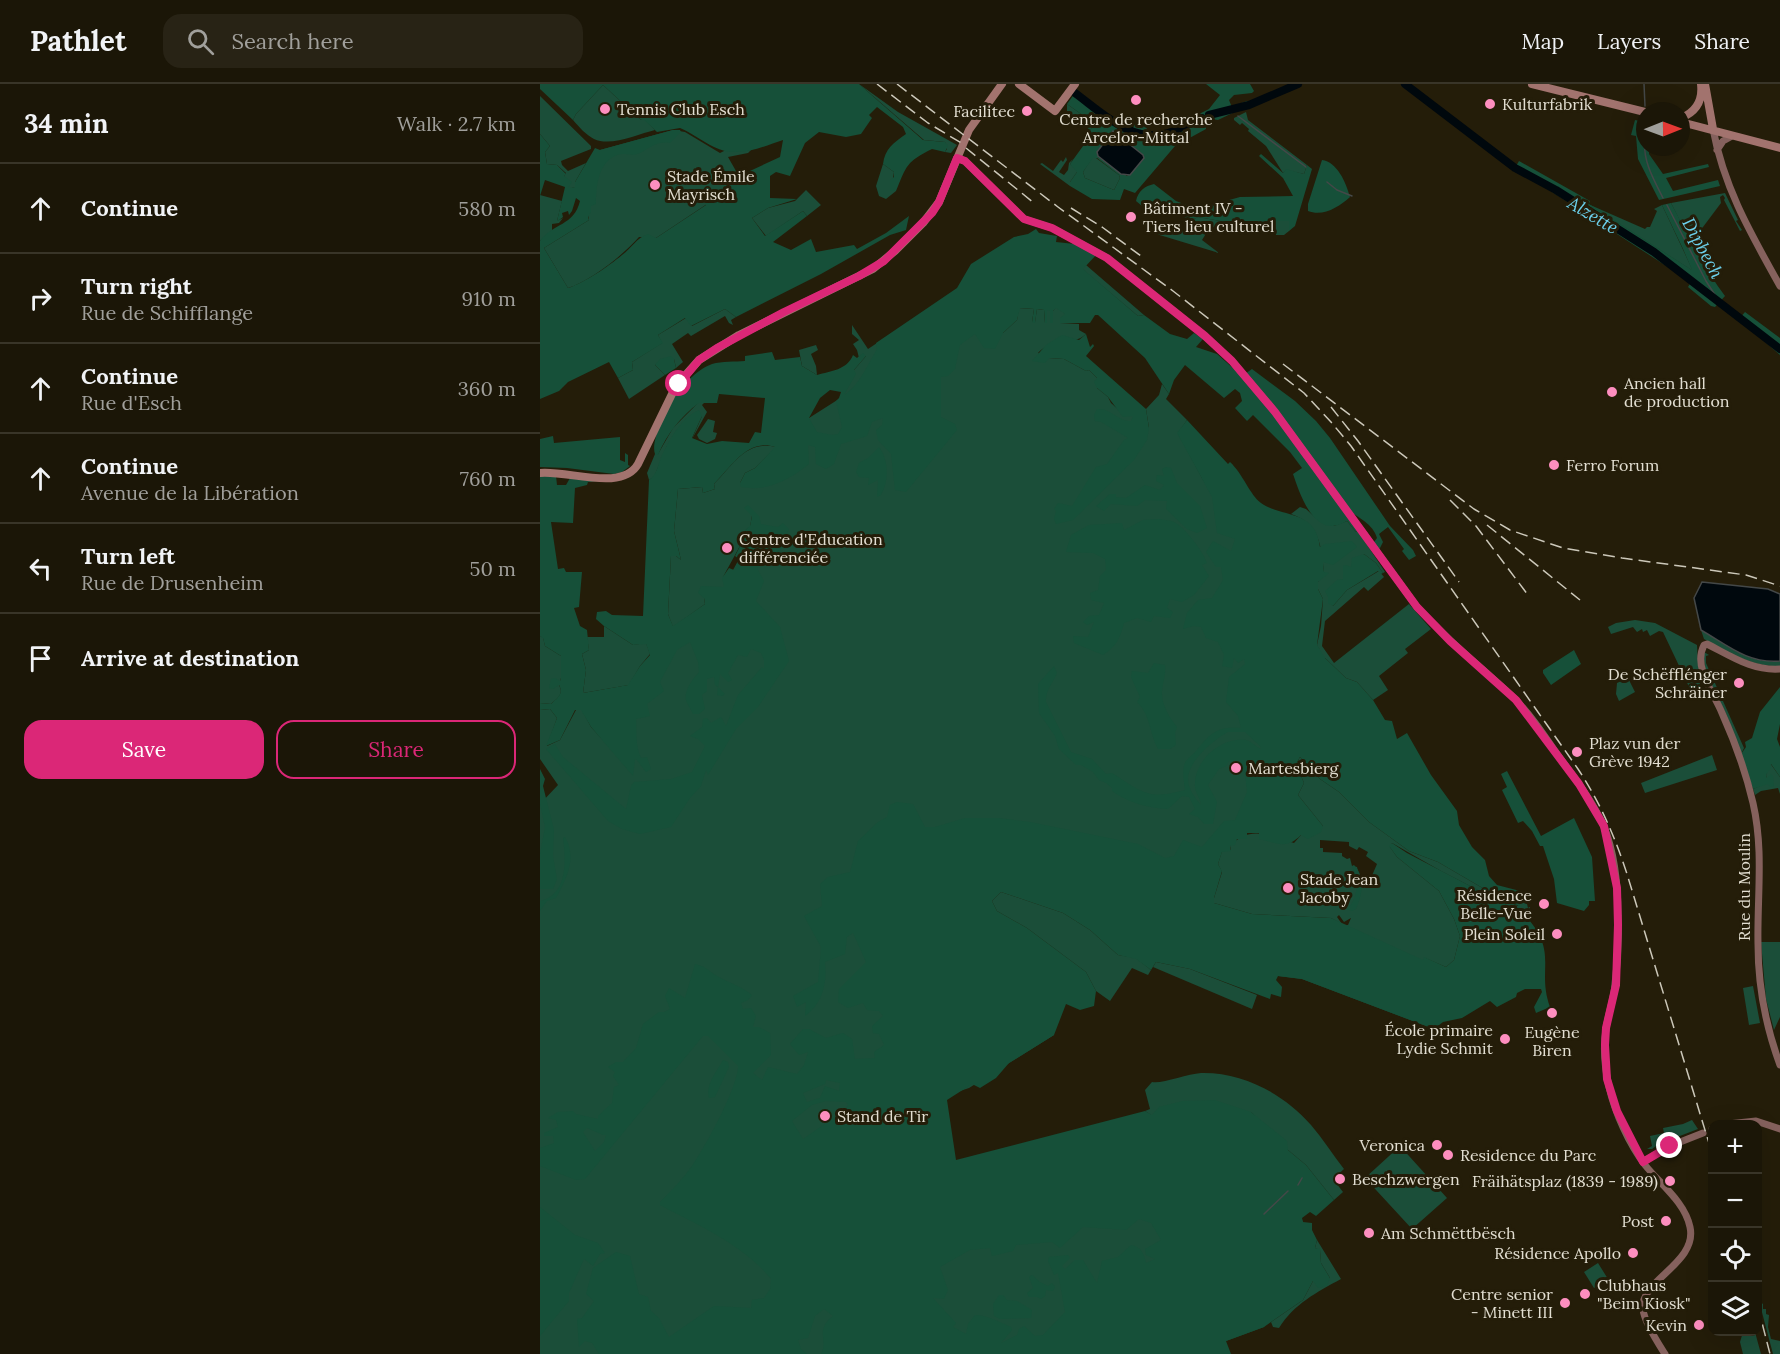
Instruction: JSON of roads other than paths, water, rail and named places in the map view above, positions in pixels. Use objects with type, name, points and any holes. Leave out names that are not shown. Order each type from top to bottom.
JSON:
[{"type":"main road","points":[[540,473],[615,479],[630,473],[636,468],[672,394],[699,360],[739,335],[859,276],[884,261],[932,213],[939,202],[969,130],[1002,84]]},
{"type":"main road","points":[[1020,84],[1055,111],[1075,84]]},
{"type":"main road","points":[[1532,84],[1636,110]]},
{"type":"main road","points":[[1690,114],[1698,106],[1703,84]]},
{"type":"main road","points":[[1703,84],[1713,129]]},
{"type":"main road","points":[[1690,123],[1780,148]]},
{"type":"main road","points":[[1713,129],[1780,143]]},
{"type":"street","points":[[1713,129],[1729,188],[1780,286]]},
{"type":"street","points":[[1717,150],[1723,141],[1732,136]]},
{"type":"street","points":[[957,158],[965,161],[1024,219],[1052,228],[1107,258],[1222,350],[1261,394],[1409,597],[1435,626],[1511,696],[1528,715],[1579,784],[1600,818],[1606,834],[1616,880],[1618,925],[1616,985],[1606,1028],[1606,1071],[1610,1090],[1617,1111],[1643,1162],[1685,1214],[1690,1226],[1690,1240],[1682,1256],[1648,1292],[1643,1302],[1643,1313],[1665,1354]]},
{"type":"street","name":"Rue du Moulin","points":[[1780,669],[1749,665],[1707,644],[1704,645],[1701,655],[1703,672],[1729,729],[1745,775],[1755,816],[1760,856],[1758,942],[1760,982],[1766,1017],[1780,1065]]},
{"type":"street","points":[[1762,1123],[1780,1129]]},
{"type":"street","points":[[1643,1162],[1670,1146],[1703,1133]]},
{"type":"waterway","name":"Alzette","points":[[1209,115],[1249,105],[1298,84]]},
{"type":"waterway","name":"Alzette","points":[[1405,84],[1515,168],[1556,190],[1654,252],[1780,349]]},
{"type":"waterway","name":"Dipbech","points":[[1644,84],[1645,102]]},
{"type":"waterway","name":"Alzette","points":[[1075,93],[1106,117],[1142,134],[1168,133],[1202,118]]},
{"type":"waterway","points":[[1238,116],[1306,167]]},
{"type":"waterway","name":"Dipbech","points":[[1645,156],[1663,198]]},
{"type":"waterway","points":[[1327,182],[1337,190],[1352,196]]},
{"type":"waterway","name":"Dipbech","points":[[1667,205],[1706,281],[1719,301]]},
{"type":"waterway","points":[[1298,1185],[1302,1178]]},
{"type":"waterway","points":[[1264,1214],[1288,1191]]},
{"type":"railway","points":[[877,84],[928,123],[963,144]]},
{"type":"railway","points":[[897,84],[1058,207],[1173,291],[1304,393],[1351,446],[1578,769],[1600,807],[1627,874],[1708,1140]]},
{"type":"railway","points":[[966,148],[1034,203]]},
{"type":"railway","points":[[1071,208],[1102,227],[1145,259]]},
{"type":"railway","points":[[1283,364],[1474,509],[1510,530],[1563,548],[1746,575],[1780,586]]},
{"type":"railway","points":[[1331,407],[1459,582]]},
{"type":"railway","points":[[1450,500],[1476,526],[1528,595]]},
{"type":"railway","points":[[1487,525],[1580,600]]},
{"type":"railway","points":[[1762,1323],[1770,1354]]},
{"type":"place","name":"Centre de recherche Arcelor-Mittal","points":[[1136,100]]},
{"type":"place","name":"Kulturfabrik","points":[[1490,104]]},
{"type":"place","name":"Tennis Club Esch","points":[[605,109]]},
{"type":"place","name":"Facilitec","points":[[1027,111]]},
{"type":"place","name":"Stade Émile Mayrisch","points":[[655,185]]},
{"type":"place","name":"Bâtiment IV - Tiers lieu culturel","points":[[1131,217]]},
{"type":"place","name":"Ancien hall de production","points":[[1612,392]]},
{"type":"place","name":"Ferro Forum","points":[[1554,465]]},
{"type":"place","name":"Centre d'Education différenciée","points":[[727,548]]},
{"type":"place","name":"De Schëfflénger Schräiner","points":[[1739,683]]},
{"type":"place","name":"Plaz vun der Grève 1942","points":[[1577,752]]},
{"type":"place","name":"Martesbierg","points":[[1236,768]]},
{"type":"place","name":"Stade Jean Jacoby","points":[[1288,888]]},
{"type":"place","name":"Résidence Belle-Vue","points":[[1544,904]]},
{"type":"place","name":"Plein Soleil","points":[[1557,934]]},
{"type":"place","name":"Eugène Biren","points":[[1552,1013]]},
{"type":"place","name":"École primaire Lydie Schmit","points":[[1505,1039]]},
{"type":"place","name":"Stand de Tir","points":[[825,1116]]},
{"type":"place","name":"Veronica","points":[[1437,1145]]},
{"type":"place","name":"Residence du Parc","points":[[1448,1155]]},
{"type":"place","name":"Beschzwergen","points":[[1340,1179]]},
{"type":"place","name":"Fräihätsplaz (1839 - 1989)","points":[[1670,1181]]},
{"type":"place","name":"Post","points":[[1666,1221]]},
{"type":"place","name":"Am Schmëttbësch","points":[[1369,1233]]},
{"type":"place","name":"Résidence Apollo","points":[[1633,1253]]},
{"type":"place","name":"Clubhaus \"Beim Kiosk\"","points":[[1585,1294]]},
{"type":"place","name":"Centre senior - Minett III","points":[[1565,1303]]},
{"type":"place","name":"Kevin","points":[[1699,1325]]}]
